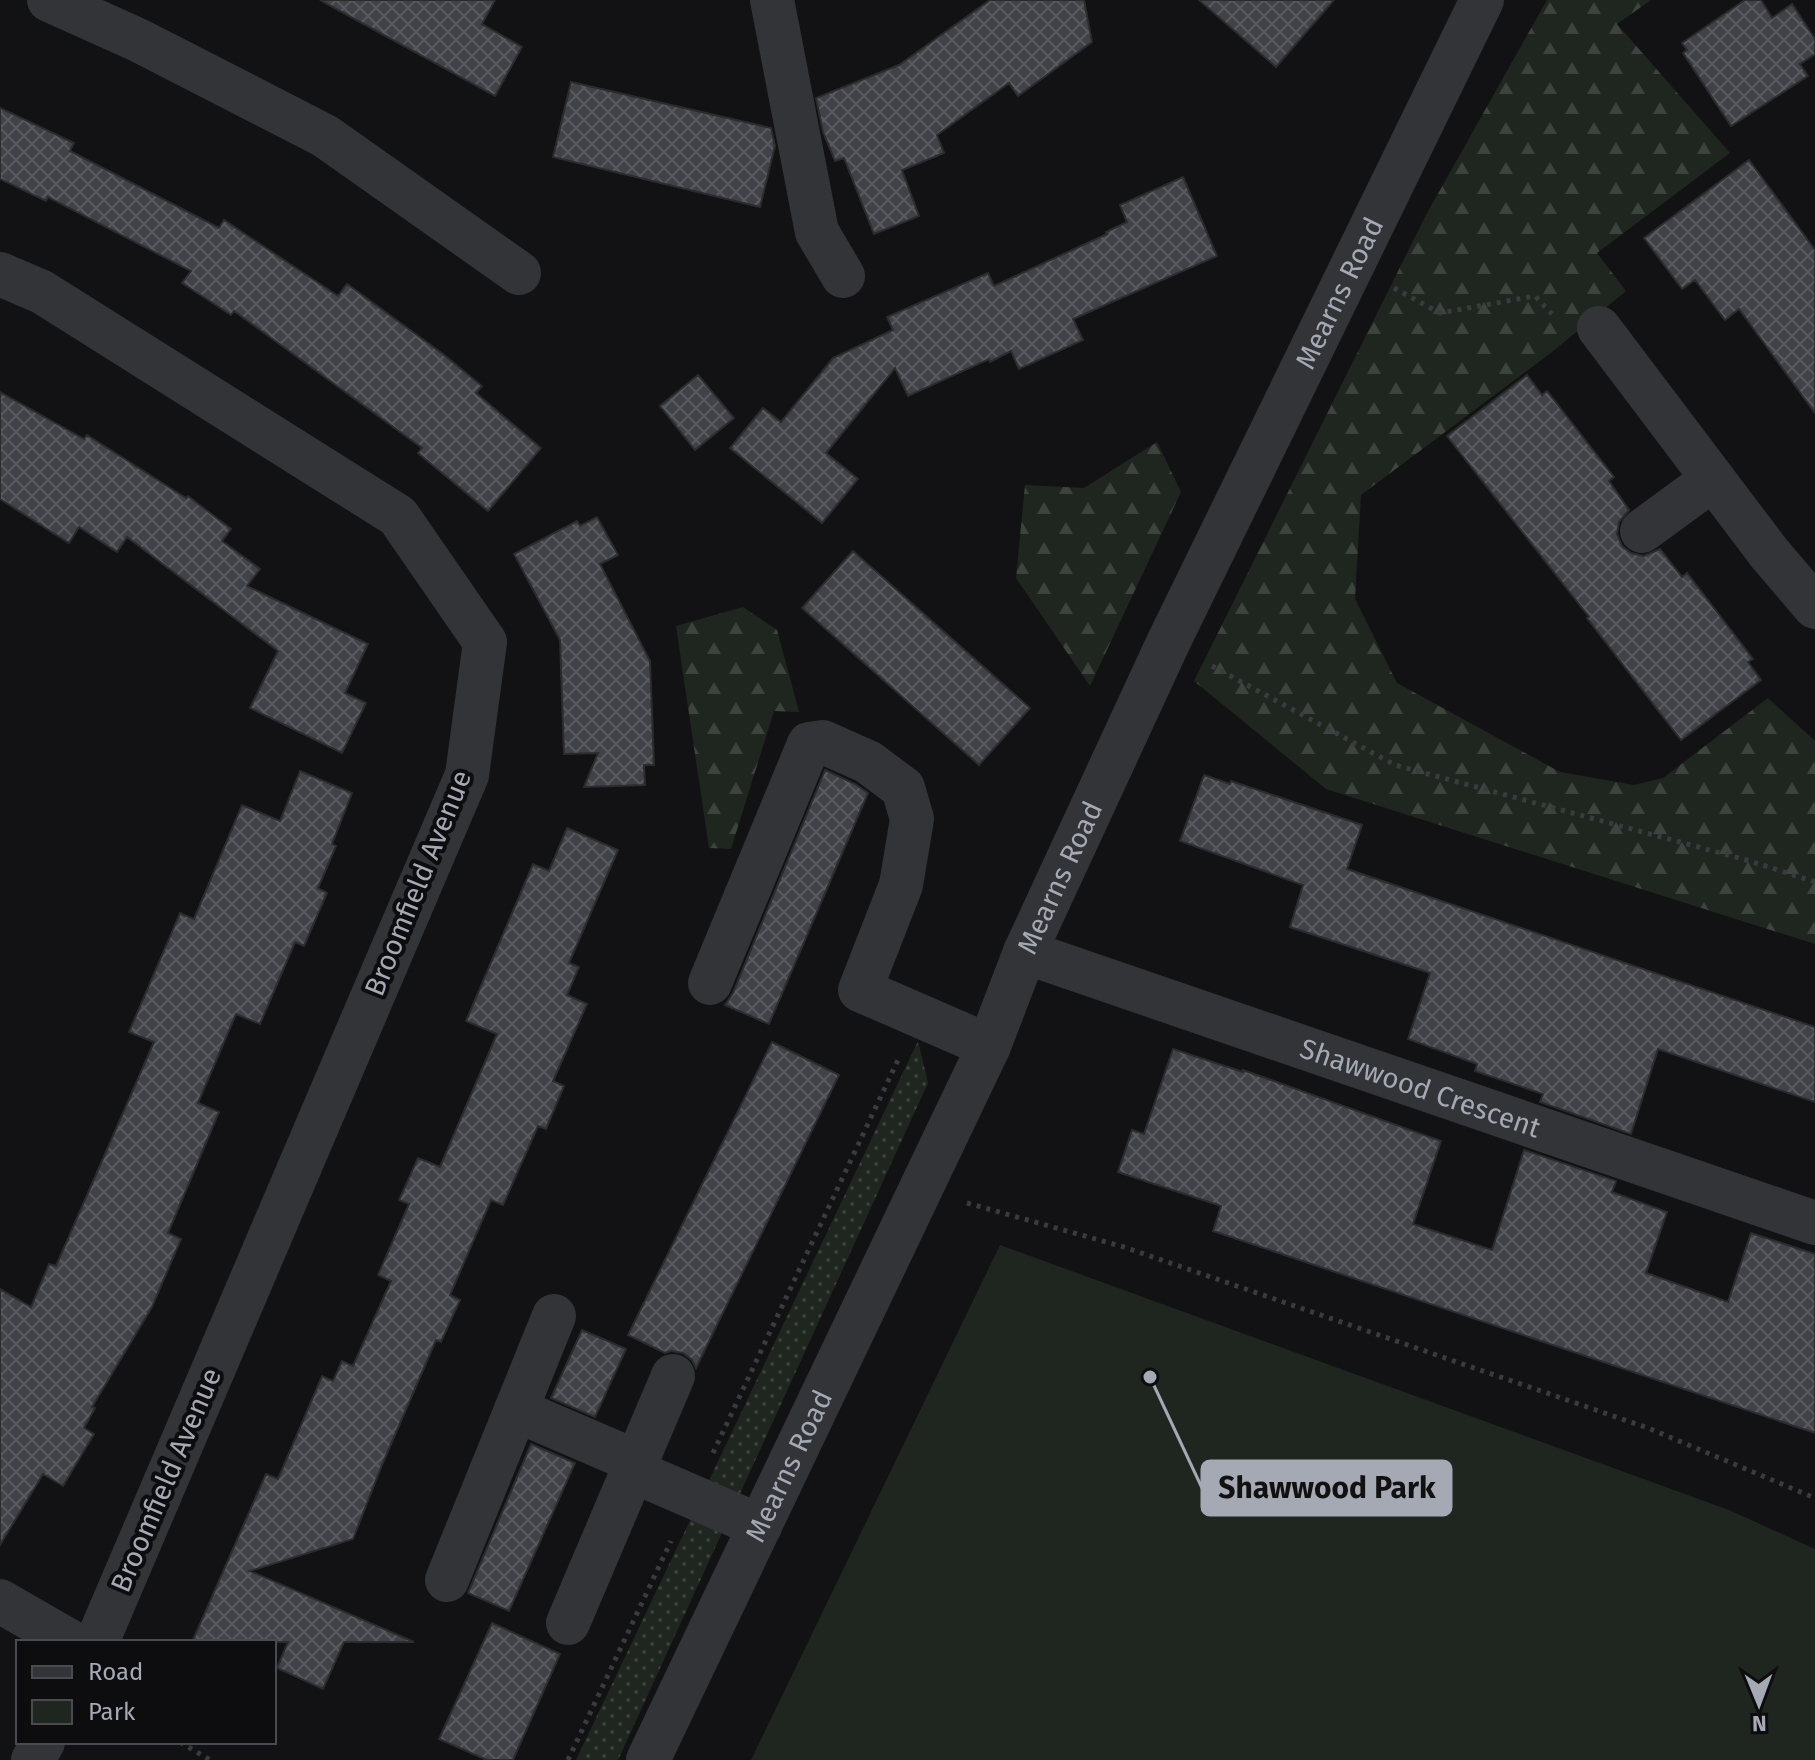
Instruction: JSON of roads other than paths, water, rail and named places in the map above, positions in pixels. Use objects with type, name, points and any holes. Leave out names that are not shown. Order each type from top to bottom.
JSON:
[{"type":"street","points":[[49,0],[138,40],[325,136],[519,273]]},
{"type":"street","points":[[772,0],[817,232],[843,276]]},
{"type":"street","name":"Mearns Road","points":[[648,1760],[989,1046],[1025,952],[1168,643],[1482,0]]},
{"type":"street","name":"Broomfield Avenue","points":[[0,274],[42,292],[398,516],[485,642],[467,775],[98,1640]]},
{"type":"street","points":[[1599,328],[1769,553],[1815,607]]},
{"type":"street","points":[[1642,531],[1713,479]]},
{"type":"street","points":[[710,983],[809,744],[823,742],[868,762],[903,788],[912,819],[901,885],[860,990],[989,1046]]},
{"type":"street","name":"Shawwood Crescent","points":[[1025,952],[1815,1223]]},
{"type":"street","points":[[447,1580],[554,1316]]},
{"type":"street","points":[[568,1623],[673,1376]]},
{"type":"street","points":[[516,1410],[760,1526]]},
{"type":"street","points":[[0,1601],[68,1640]]},
{"type":"place","name":"Shawwood Park","points":[[1150,1377]]}]
